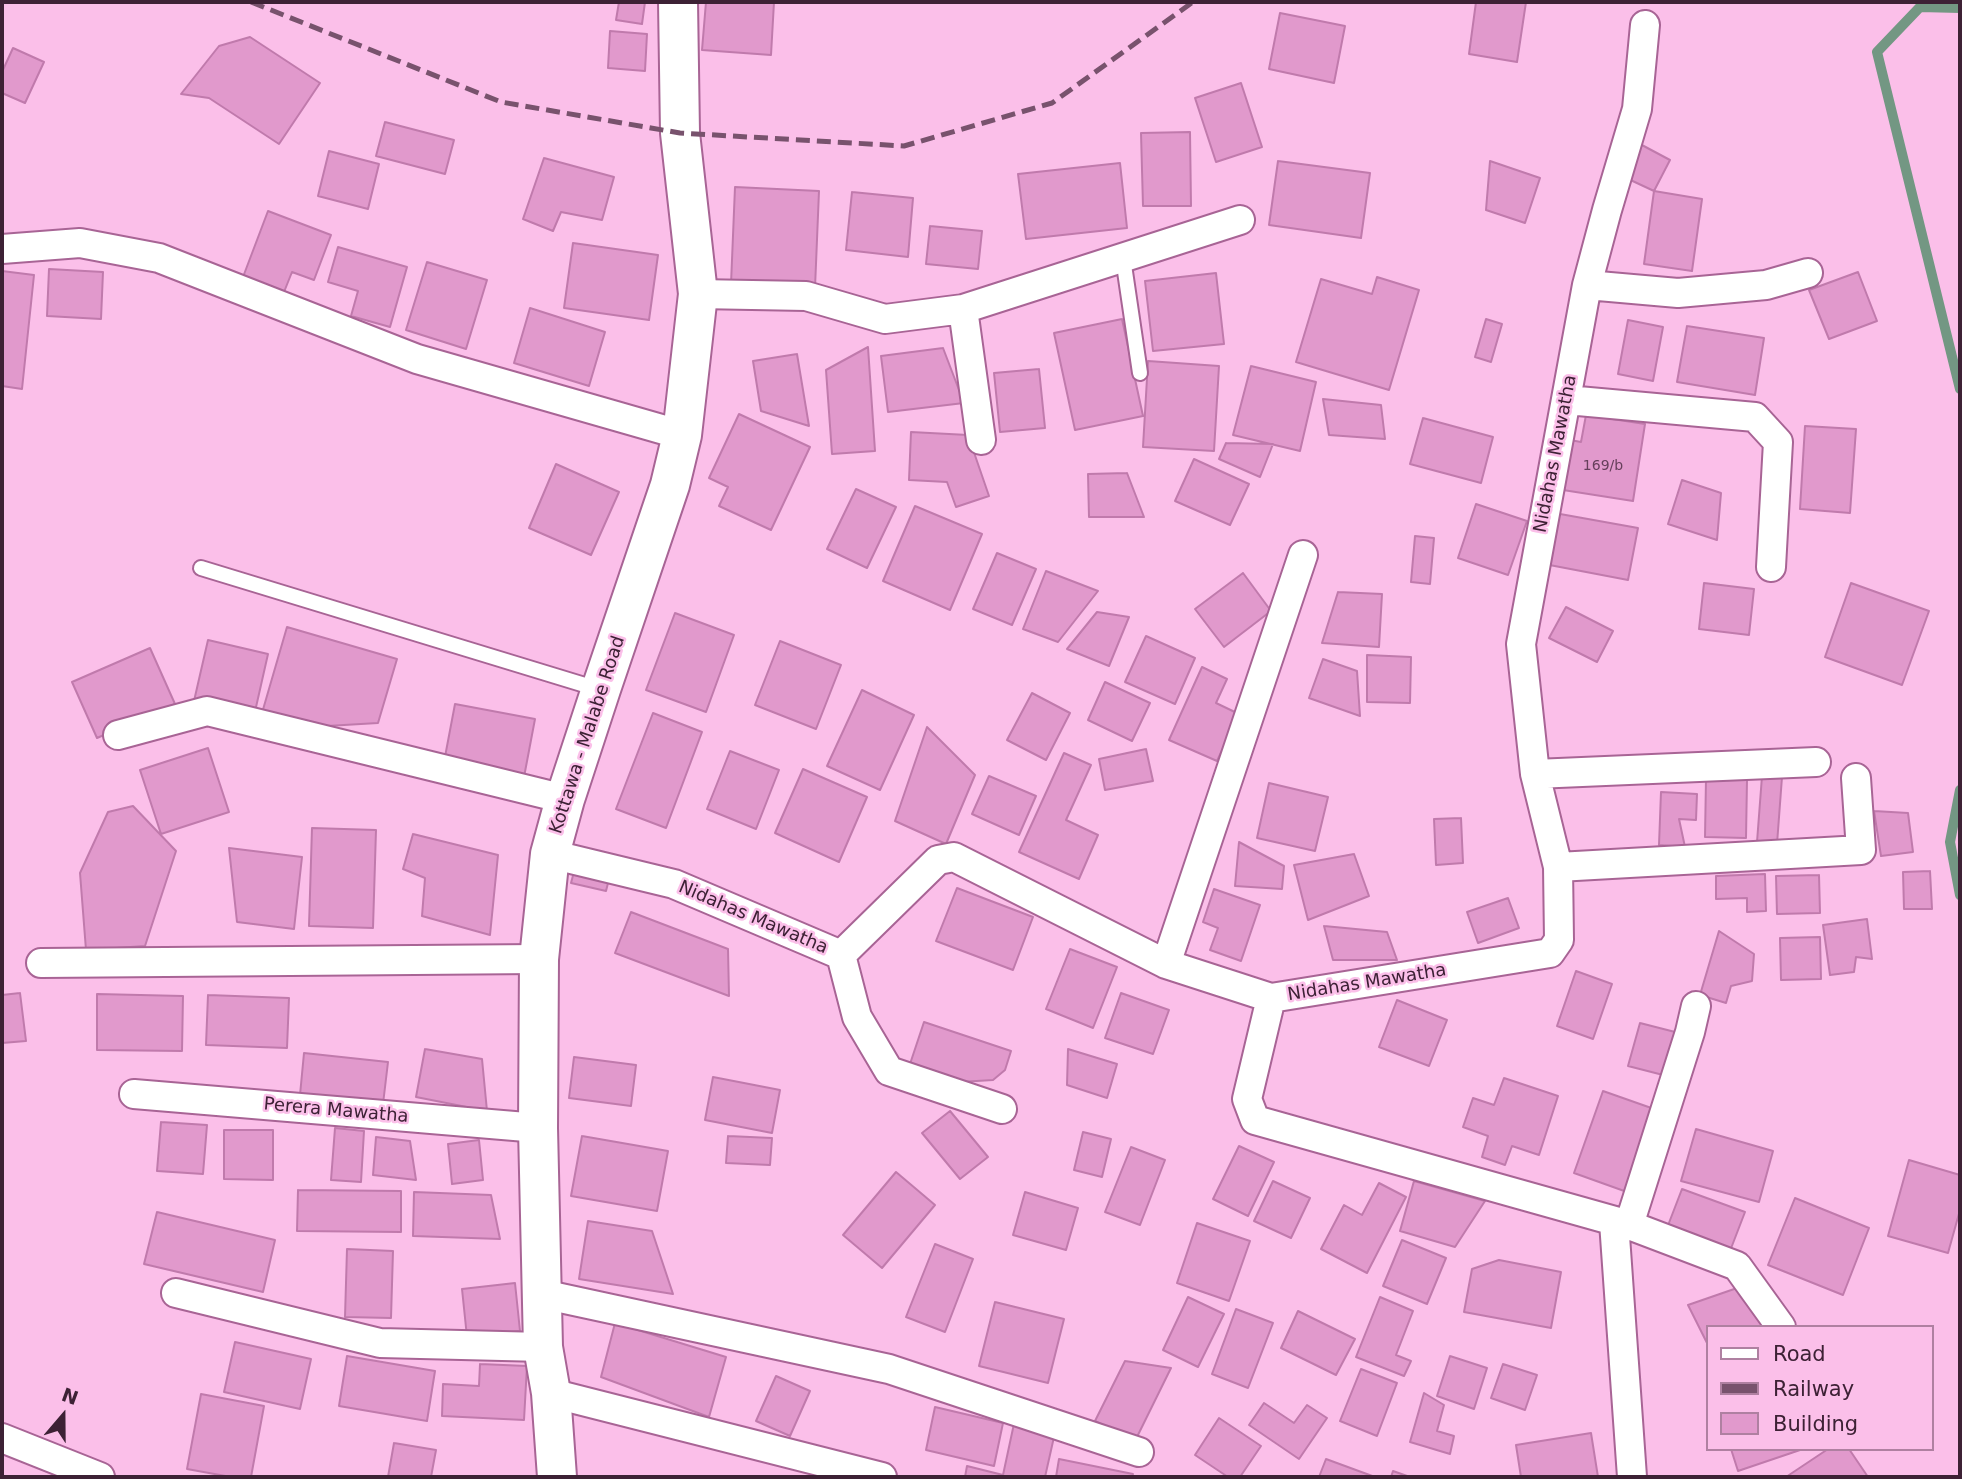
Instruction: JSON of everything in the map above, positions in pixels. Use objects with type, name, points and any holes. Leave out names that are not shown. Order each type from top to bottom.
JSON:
[{"type":"street","name":"Kottawa - Malabe Road","points":[[557,1477],[551,1393],[543,1347],[538,1128],[539,959],[550,854],[565,799],[670,485],[682,435],[698,294],[680,133],[678,2]]},
{"type":"street","name":"Nidahas Mawatha","points":[[550,854],[674,884],[841,955],[938,860],[954,857],[1166,964],[1271,998],[1550,953],[1559,940],[1558,867],[1535,774],[1521,644],[1587,285],[1637,109],[1645,25]]},
{"type":"street","points":[[698,294],[806,296],[885,319],[963,309],[1240,220]]},
{"type":"street","points":[[2,249],[80,243],[159,258],[417,359],[682,435]]},
{"type":"street","points":[[1587,285],[1678,293],[1766,285],[1808,273]]},
{"type":"street","points":[[963,309],[981,440]]},
{"type":"street","points":[[1567,400],[1755,417],[1778,442],[1771,567]]},
{"type":"street","points":[[1166,964],[1303,555]]},
{"type":"street","points":[[118,735],[207,711],[565,799]]},
{"type":"street","points":[[1535,774],[1816,762]]},
{"type":"street","points":[[1558,867],[1861,850],[1856,778]]},
{"type":"street","points":[[841,955],[857,1017],[889,1071],[1002,1109]]},
{"type":"street","points":[[41,963],[539,959]]},
{"type":"street","points":[[1271,998],[1247,1099],[1255,1120],[1622,1223],[1737,1266],[1780,1325]]},
{"type":"street","points":[[1632,1477],[1622,1223],[1690,1032],[1696,1006]]},
{"type":"street","name":"Perera Mawatha","points":[[134,1094],[538,1128]]},
{"type":"street","points":[[176,1293],[380,1343],[543,1347]]},
{"type":"street","points":[[542,1294],[889,1369],[1139,1452]]},
{"type":"street","points":[[551,1393],[882,1477]]},
{"type":"street","points":[[2,1438],[100,1477]]},
{"type":"lane","points":[[1123,258],[1140,373]]},
{"type":"lane","points":[[201,568],[601,690]]},
{"type":"building","points":[[619,2],[645,2],[642,24],[616,20]]},
{"type":"building","points":[[706,2],[774,2],[771,55],[702,50]]},
{"type":"building","points":[[1476,2],[1526,2],[1517,62],[1469,54]]},
{"type":"building","points":[[1280,13],[1345,26],[1334,83],[1269,69]]},
{"type":"building","points":[[610,31],[647,34],[645,71],[608,68]]},
{"type":"building","points":[[250,37],[320,83],[279,144],[209,98],[181,94],[219,46]]},
{"type":"building","points":[[13,48],[44,62],[25,103],[2,93],[2,72]]},
{"type":"building","points":[[1241,83],[1262,147],[1216,162],[1195,98]]},
{"type":"building","points":[[385,122],[454,140],[445,174],[376,156]]},
{"type":"building","points":[[1190,132],[1191,206],[1143,206],[1141,133]]},
{"type":"building","points":[[1640,144],[1670,160],[1654,191],[1624,177]]},
{"type":"building","points":[[329,151],[379,164],[368,209],[318,196]]},
{"type":"building","points":[[544,158],[614,177],[602,220],[561,212],[553,231],[523,219]]},
{"type":"building","points":[[1278,161],[1370,173],[1361,238],[1269,225]]},
{"type":"building","points":[[1490,161],[1540,178],[1525,223],[1486,210]]},
{"type":"building","points":[[1120,163],[1127,228],[1026,239],[1018,174]]},
{"type":"building","points":[[735,187],[819,191],[815,288],[731,284]]},
{"type":"building","points":[[1654,191],[1702,199],[1692,271],[1644,264]]},
{"type":"building","points":[[852,192],[913,198],[908,257],[846,250]]},
{"type":"building","points":[[268,211],[331,235],[314,280],[292,272],[284,292],[243,277]]},
{"type":"building","points":[[930,226],[982,231],[978,269],[926,264]]},
{"type":"building","points":[[573,243],[658,255],[649,320],[564,308]]},
{"type":"building","points":[[338,247],[407,267],[390,327],[351,316],[358,291],[328,282]]},
{"type":"building","points":[[427,262],[487,280],[466,349],[406,330]]},
{"type":"building","points":[[49,269],[103,272],[101,319],[47,316]]},
{"type":"building","points":[[2,271],[34,275],[22,389],[2,386]]},
{"type":"building","points":[[1858,272],[1877,321],[1829,339],[1809,290]]},
{"type":"building","points":[[1216,273],[1224,344],[1153,351],[1145,281]]},
{"type":"building","points":[[1377,277],[1419,290],[1389,390],[1296,362],[1321,279],[1372,294]]},
{"type":"building","points":[[530,308],[605,332],[589,386],[514,363]]},
{"type":"building","points":[[1122,319],[1143,416],[1075,430],[1054,333]]},
{"type":"building","points":[[1486,319],[1502,324],[1491,362],[1475,357]]},
{"type":"building","points":[[1628,320],[1663,327],[1653,381],[1618,374]]},
{"type":"building","points":[[1687,326],[1764,338],[1755,395],[1677,382]]},
{"type":"building","points":[[868,347],[875,451],[832,454],[826,370]]},
{"type":"building","points":[[943,348],[964,403],[888,412],[881,356]]},
{"type":"building","points":[[797,354],[809,426],[761,411],[753,361]]},
{"type":"building","points":[[1148,361],[1219,366],[1214,451],[1143,447]]},
{"type":"building","points":[[1251,366],[1316,382],[1300,451],[1233,435]]},
{"type":"building","points":[[1039,369],[1045,428],[1000,432],[994,373]]},
{"type":"building","points":[[1323,399],[1381,405],[1385,439],[1329,435]]},
{"type":"building","points":[[739,414],[810,447],[771,530],[719,506],[728,487],[709,478]]},
{"type":"building","points":[[1586,415],[1645,424],[1633,501],[1563,490],[1570,440],[1581,442]]},
{"type":"building","points":[[1423,418],[1493,437],[1481,483],[1410,464]]},
{"type":"building","points":[[1805,426],[1856,429],[1850,513],[1800,509]]},
{"type":"building","points":[[911,432],[968,435],[989,496],[956,507],[947,482],[909,480]]},
{"type":"building","points":[[1226,443],[1273,444],[1260,477],[1219,459]]},
{"type":"building","points":[[1194,459],[1249,484],[1230,525],[1175,501]]},
{"type":"building","points":[[556,464],[619,492],[591,555],[529,528]]},
{"type":"building","points":[[1127,473],[1144,517],[1089,517],[1088,474]]},
{"type":"building","points":[[1682,480],[1721,493],[1717,540],[1668,524]]},
{"type":"building","points":[[856,489],[896,507],[867,568],[827,549]]},
{"type":"building","points":[[1476,504],[1527,521],[1508,575],[1458,558]]},
{"type":"building","points":[[915,506],[982,534],[950,610],[883,581]]},
{"type":"building","points":[[1549,512],[1638,528],[1628,580],[1539,563]]},
{"type":"building","points":[[1415,536],[1434,538],[1430,584],[1411,582]]},
{"type":"building","points":[[997,553],[1036,569],[1012,625],[973,609]]},
{"type":"building","points":[[1046,571],[1098,591],[1058,642],[1023,629]]},
{"type":"building","points":[[1243,573],[1271,611],[1224,647],[1195,609]]},
{"type":"building","points":[[1704,583],[1754,589],[1749,635],[1699,629]]},
{"type":"building","points":[[1851,583],[1929,611],[1902,685],[1825,657]]},
{"type":"building","points":[[1338,592],[1382,594],[1379,647],[1322,643]]},
{"type":"building","points":[[1566,607],[1613,631],[1597,662],[1549,638]]},
{"type":"building","points":[[1097,612],[1129,617],[1109,666],[1067,649]]},
{"type":"building","points":[[675,613],[734,635],[706,712],[646,690]]},
{"type":"building","points":[[287,627],[397,659],[378,723],[310,727],[262,713]]},
{"type":"building","points":[[1146,636],[1195,658],[1175,704],[1125,682]]},
{"type":"building","points":[[208,640],[268,654],[254,716],[194,701]]},
{"type":"building","points":[[780,641],[841,665],[816,729],[755,705]]},
{"type":"building","points":[[150,648],[175,704],[97,738],[72,682]]},
{"type":"building","points":[[1367,655],[1411,657],[1410,703],[1367,702]]},
{"type":"building","points":[[1323,659],[1357,671],[1360,716],[1309,698]]},
{"type":"building","points":[[1202,667],[1227,679],[1216,703],[1239,714],[1217,761],[1169,740]]},
{"type":"building","points":[[1105,682],[1150,703],[1132,741],[1088,720]]},
{"type":"building","points":[[862,690],[914,715],[880,790],[827,766]]},
{"type":"building","points":[[1032,693],[1070,713],[1046,760],[1007,740]]},
{"type":"building","points":[[455,704],[535,719],[524,777],[444,762]]},
{"type":"building","points":[[653,713],[702,732],[666,828],[616,809]]},
{"type":"building","points":[[927,727],[975,775],[946,844],[895,821]]},
{"type":"building","points":[[208,748],[229,812],[161,834],[140,770]]},
{"type":"building","points":[[1146,749],[1153,781],[1105,790],[1099,759]]},
{"type":"building","points":[[730,751],[779,770],[756,829],[707,809]]},
{"type":"building","points":[[1064,753],[1091,765],[1066,820],[1098,835],[1079,879],[1019,852]]},
{"type":"building","points":[[803,769],[867,797],[839,862],[775,833]]},
{"type":"building","points":[[989,776],[1036,796],[1019,835],[972,814]]},
{"type":"building","points":[[1762,776],[1782,777],[1777,844],[1757,842]]},
{"type":"building","points":[[1706,779],[1747,780],[1746,838],[1705,837]]},
{"type":"building","points":[[1269,783],[1328,797],[1315,851],[1257,838]]},
{"type":"building","points":[[1661,792],[1697,794],[1696,820],[1679,819],[1685,847],[1659,845]]},
{"type":"building","points":[[133,806],[176,851],[145,946],[86,950],[80,873],[108,812]]},
{"type":"building","points":[[1874,811],[1908,813],[1913,852],[1881,856]]},
{"type":"building","points":[[1461,818],[1463,863],[1436,865],[1434,819]]},
{"type":"building","points":[[312,828],[376,830],[373,928],[309,926]]},
{"type":"building","points":[[413,834],[498,855],[490,935],[422,916],[425,878],[403,869]]},
{"type":"building","points":[[1239,842],[1284,866],[1282,889],[1235,886]]},
{"type":"building","points":[[229,848],[302,857],[294,929],[237,922]]},
{"type":"building","points":[[1354,854],[1369,896],[1308,920],[1294,865]]},
{"type":"building","points":[[575,868],[610,875],[606,891],[571,883]]},
{"type":"building","points":[[1930,871],[1932,909],[1904,909],[1903,872]]},
{"type":"building","points":[[1765,874],[1766,911],[1747,912],[1747,898],[1716,899],[1716,876]]},
{"type":"building","points":[[1819,875],[1820,913],[1777,914],[1776,876]]},
{"type":"building","points":[[957,888],[1033,917],[1013,970],[936,941]]},
{"type":"building","points":[[1214,889],[1260,905],[1241,961],[1210,950],[1218,928],[1203,922]]},
{"type":"building","points":[[1508,898],[1519,928],[1478,943],[1467,912]]},
{"type":"building","points":[[631,912],[728,949],[729,996],[615,953]]},
{"type":"building","points":[[1867,919],[1872,959],[1856,957],[1854,972],[1830,975],[1823,925]]},
{"type":"building","points":[[1324,926],[1387,932],[1397,960],[1333,960]]},
{"type":"building","points":[[1719,931],[1754,954],[1752,981],[1731,986],[1726,1003],[1700,995]]},
{"type":"building","points":[[1820,937],[1821,979],[1781,980],[1780,938]]},
{"type":"building","points":[[1070,949],[1117,967],[1093,1028],[1046,1009]]},
{"type":"building","points":[[1576,971],[1612,984],[1593,1039],[1557,1026]]},
{"type":"building","points":[[20,993],[26,1041],[2,1043],[2,995]]},
{"type":"building","points":[[1121,993],[1169,1010],[1153,1054],[1105,1038]]},
{"type":"building","points":[[97,994],[183,996],[182,1051],[97,1050]]},
{"type":"building","points":[[208,995],[289,998],[287,1048],[206,1045]]},
{"type":"building","points":[[1397,1000],[1447,1020],[1429,1066],[1379,1047]]},
{"type":"building","points":[[924,1022],[1011,1051],[1005,1070],[993,1080],[960,1082],[910,1064]]},
{"type":"building","points":[[1640,1023],[1679,1033],[1667,1076],[1628,1066]]},
{"type":"building","points":[[425,1049],[482,1059],[487,1111],[416,1097]]},
{"type":"building","points":[[1068,1049],[1117,1064],[1107,1098],[1067,1085]]},
{"type":"building","points":[[304,1053],[388,1062],[383,1104],[300,1095]]},
{"type":"building","points":[[574,1057],[636,1065],[631,1106],[569,1098]]},
{"type":"building","points":[[713,1077],[780,1090],[772,1133],[705,1120]]},
{"type":"building","points":[[1504,1078],[1558,1096],[1539,1155],[1512,1146],[1505,1165],[1482,1157],[1488,1136],[1463,1127],[1473,1098],[1494,1105]]},
{"type":"building","points":[[1603,1091],[1657,1110],[1627,1192],[1574,1173]]},
{"type":"building","points":[[950,1111],[988,1157],[960,1179],[922,1133]]},
{"type":"building","points":[[161,1122],[207,1125],[203,1174],[157,1171]]},
{"type":"building","points":[[335,1128],[364,1131],[361,1182],[331,1180]]},
{"type":"building","points":[[1696,1129],[1773,1151],[1759,1202],[1681,1181]]},
{"type":"building","points":[[224,1130],[273,1130],[273,1180],[224,1179]]},
{"type":"building","points":[[1083,1132],[1111,1139],[1102,1177],[1074,1170]]},
{"type":"building","points":[[582,1136],[668,1151],[657,1211],[571,1196]]},
{"type":"building","points":[[728,1136],[772,1138],[770,1165],[726,1163]]},
{"type":"building","points":[[376,1137],[410,1141],[416,1180],[373,1175]]},
{"type":"building","points":[[479,1140],[483,1180],[452,1184],[448,1144]]},
{"type":"building","points":[[1239,1146],[1274,1162],[1248,1216],[1213,1199]]},
{"type":"building","points":[[1131,1147],[1165,1160],[1140,1225],[1105,1212]]},
{"type":"building","points":[[1909,1160],[1960,1175],[1960,1210],[1948,1253],[1888,1236]]},
{"type":"building","points":[[896,1172],[935,1205],[882,1268],[843,1235]]},
{"type":"building","points":[[1273,1181],[1310,1198],[1291,1238],[1254,1221]]},
{"type":"building","points":[[1414,1181],[1485,1201],[1455,1247],[1400,1231]]},
{"type":"building","points":[[1379,1183],[1406,1197],[1367,1273],[1321,1249],[1344,1205],[1362,1215]]},
{"type":"building","points":[[1682,1189],[1745,1212],[1730,1251],[1667,1228]]},
{"type":"building","points":[[298,1190],[401,1191],[401,1232],[297,1231]]},
{"type":"building","points":[[414,1192],[491,1195],[500,1239],[413,1236]]},
{"type":"building","points":[[1025,1192],[1078,1208],[1066,1250],[1013,1235]]},
{"type":"building","points":[[1795,1198],[1869,1228],[1843,1295],[1768,1265]]},
{"type":"building","points":[[157,1212],[275,1240],[263,1292],[144,1264]]},
{"type":"building","points":[[588,1221],[652,1231],[673,1294],[579,1279]]},
{"type":"building","points":[[1197,1223],[1250,1241],[1229,1301],[1177,1283]]},
{"type":"building","points":[[1402,1240],[1446,1258],[1427,1304],[1383,1286]]},
{"type":"building","points":[[935,1244],[973,1259],[945,1332],[906,1317]]},
{"type":"building","points":[[347,1249],[393,1251],[391,1318],[345,1317]]},
{"type":"building","points":[[1499,1260],[1561,1272],[1551,1328],[1464,1312],[1472,1269]]},
{"type":"building","points":[[515,1283],[520,1331],[467,1337],[462,1289]]},
{"type":"building","points":[[1740,1287],[1768,1325],[1706,1325],[1706,1341],[1688,1305]]},
{"type":"building","points":[[1188,1297],[1224,1314],[1198,1367],[1163,1350]]},
{"type":"building","points":[[1380,1297],[1413,1311],[1396,1355],[1411,1361],[1404,1376],[1356,1357]]},
{"type":"building","points":[[995,1302],[1064,1319],[1048,1383],[979,1366]]},
{"type":"building","points":[[1236,1309],[1273,1323],[1248,1388],[1212,1374]]},
{"type":"building","points":[[1298,1311],[1355,1339],[1336,1375],[1281,1348]]},
{"type":"building","points":[[615,1323],[726,1357],[709,1417],[601,1377]]},
{"type":"building","points":[[235,1342],[311,1359],[300,1409],[224,1392]]},
{"type":"building","points":[[347,1356],[435,1371],[427,1421],[339,1406]]},
{"type":"building","points":[[1450,1356],[1487,1368],[1474,1409],[1437,1396]]},
{"type":"building","points":[[1125,1361],[1171,1368],[1135,1441],[1095,1421]]},
{"type":"building","points":[[480,1364],[527,1366],[524,1420],[442,1416],[443,1384],[479,1386]]},
{"type":"building","points":[[1503,1364],[1537,1375],[1525,1410],[1491,1398]]},
{"type":"building","points":[[1361,1369],[1397,1383],[1377,1436],[1340,1421]]},
{"type":"building","points":[[776,1376],[810,1391],[790,1436],[756,1421]]},
{"type":"building","points":[[1424,1393],[1444,1405],[1437,1431],[1454,1436],[1450,1454],[1410,1442]]},
{"type":"building","points":[[201,1394],[264,1406],[251,1477],[231,1477],[187,1469]]},
{"type":"building","points":[[1264,1403],[1294,1423],[1307,1405],[1327,1418],[1299,1459],[1249,1425]]},
{"type":"building","points":[[935,1407],[1003,1423],[994,1466],[926,1450]]},
{"type":"building","points":[[1219,1418],[1261,1446],[1240,1477],[1228,1477],[1195,1455]]},
{"type":"building","points":[[1015,1419],[1056,1428],[1045,1477],[965,1477],[967,1466],[1003,1475]]},
{"type":"building","points":[[1591,1433],[1598,1477],[1521,1477],[1516,1445]]},
{"type":"building","points":[[394,1443],[436,1450],[431,1477],[388,1477]]},
{"type":"building","points":[[1732,1451],[1797,1451],[1738,1471]]},
{"type":"building","points":[[1825,1451],[1850,1451],[1868,1477],[1786,1477]]},
{"type":"building","points":[[1059,1459],[1133,1474],[1132,1477],[1056,1477]]},
{"type":"building","points":[[1326,1459],[1375,1477],[1319,1477]]},
{"type":"building","points":[[1393,1471],[1410,1477],[1391,1477]]},
{"type":"waterway","points":[[1960,8],[1920,7],[1877,52],[1960,389]]},
{"type":"waterway","points":[[1960,790],[1950,842],[1960,895]]},
{"type":"railway","points":[[251,2],[501,102],[680,133],[904,146],[1052,103],[1193,2]]}]
